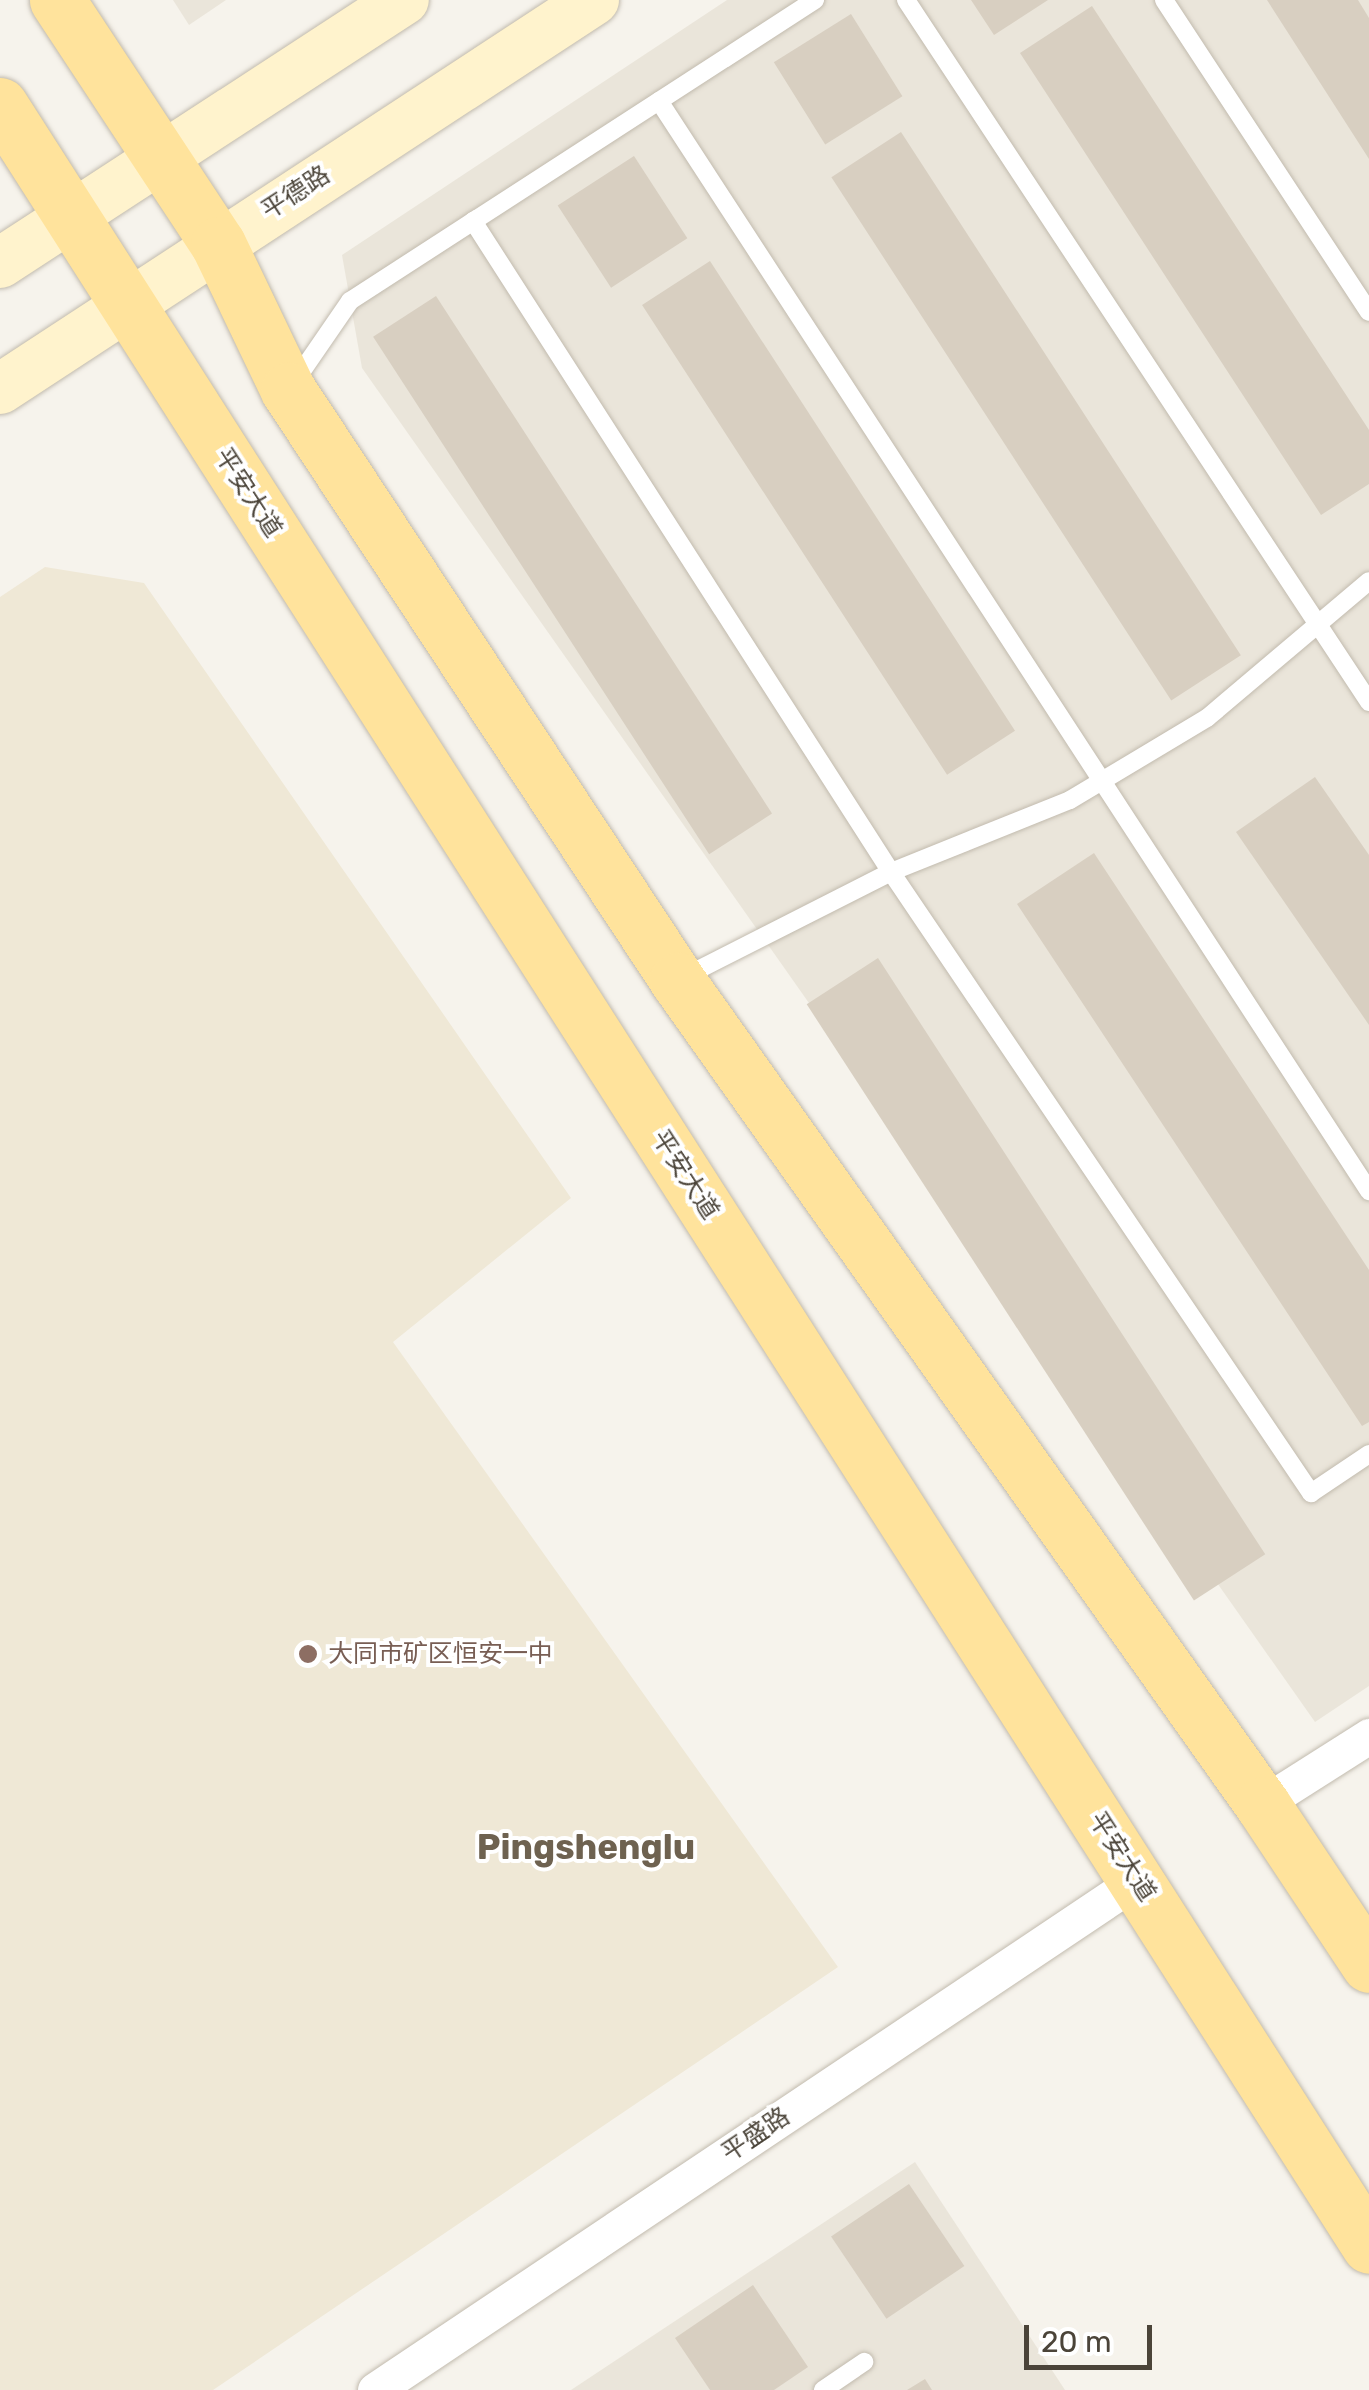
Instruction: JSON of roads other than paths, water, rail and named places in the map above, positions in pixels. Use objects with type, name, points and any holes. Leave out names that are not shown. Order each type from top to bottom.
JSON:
[{"type":"main road","points":[[57,0],[218,244],[288,390],[677,980],[1262,1804],[1369,1965]]},
{"type":"main road","points":[[0,262],[404,0]]},
{"type":"main road","name":"平德路","points":[[0,389],[594,0]]},
{"type":"main road","name":"平安大道","points":[[0,105],[74,214],[127,303],[1369,2246]]},
{"type":"street","points":[[1262,1804],[1369,1736]]},
{"type":"street","name":"平盛路","points":[[374,2390],[1137,1880]]},
{"type":"lane","points":[[288,390],[350,301],[815,0]]},
{"type":"lane","points":[[906,0],[1369,702]]},
{"type":"lane","points":[[1164,0],[1369,312]]},
{"type":"lane","points":[[659,101],[1099,783],[1369,1191]]},
{"type":"lane","points":[[472,222],[891,872],[1311,1493],[1369,1454]]},
{"type":"lane","points":[[677,980],[891,872],[1099,783],[1207,718],[1369,580]]},
{"type":"lane","points":[[823,2390],[864,2362]]},
{"type":"place","name":"大同市矿区恒安一中","points":[[308,1654]]},
{"type":"district","name":"Pingshenglu","points":[[586,1847]]}]
